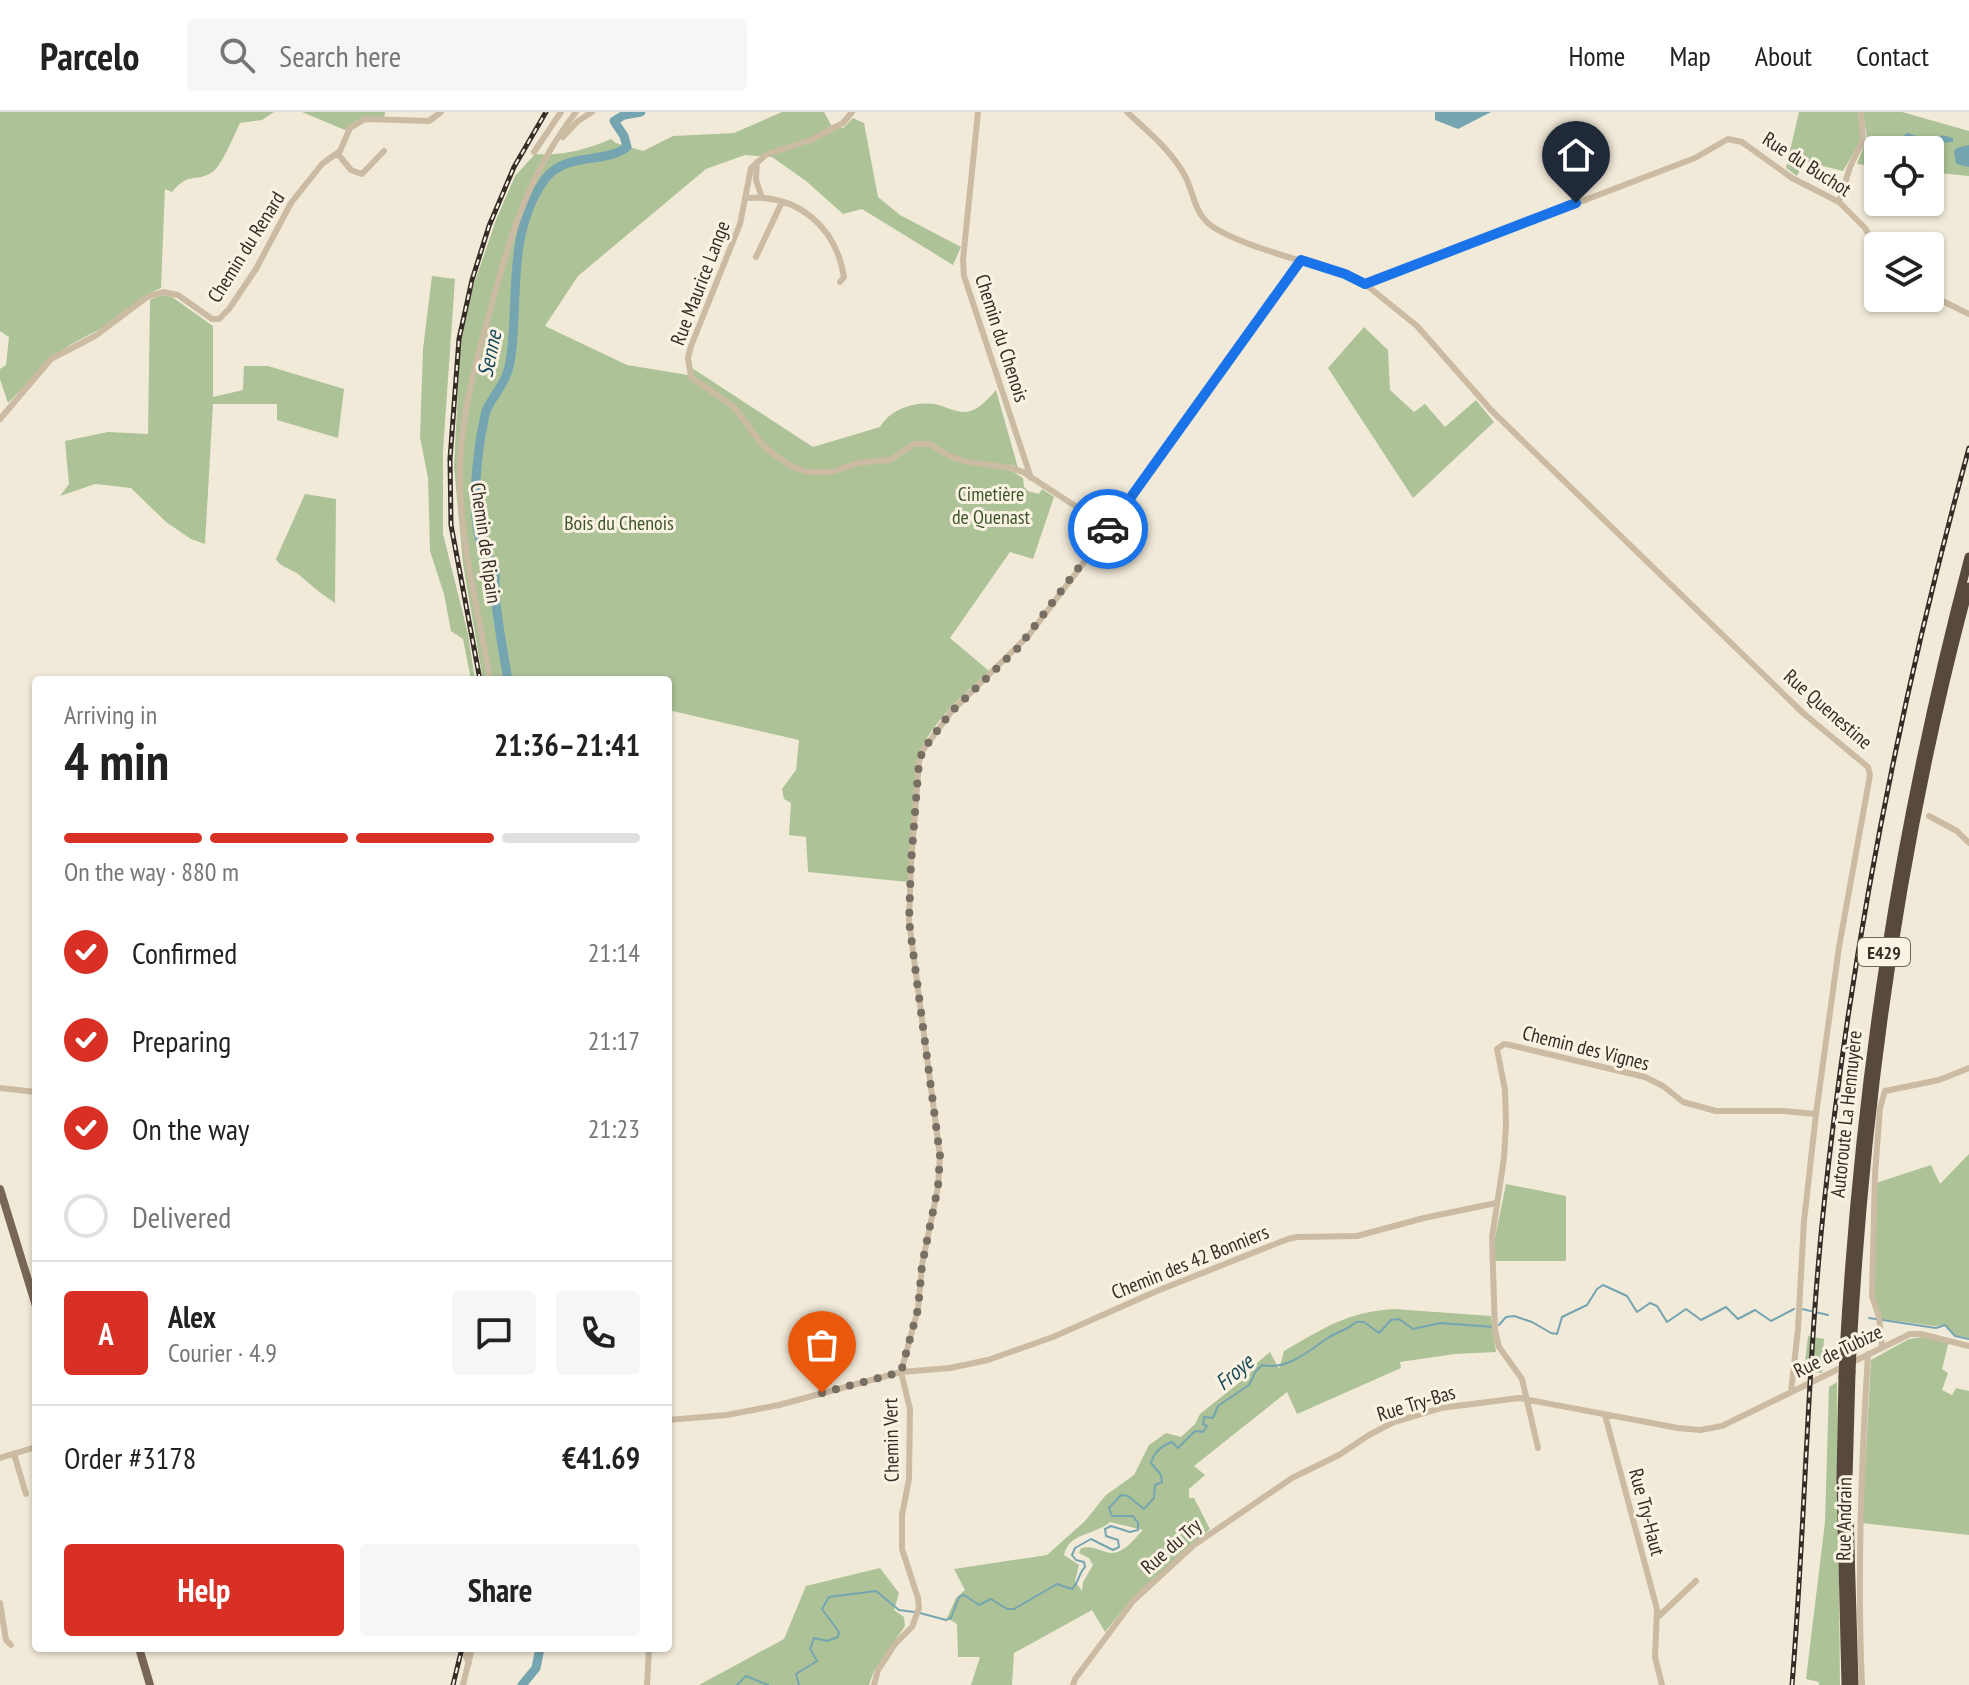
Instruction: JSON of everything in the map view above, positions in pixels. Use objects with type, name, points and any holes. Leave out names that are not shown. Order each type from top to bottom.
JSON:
[{"type":"highway","name":"Autoroute La Hennuyère","points":[[1846,1685],[1841,1479],[1859,1145],[1887,933],[1923,744],[1969,557]]},
{"type":"highway","name":"Autoroute La Hennuyère","points":[[1848,1352],[1867,1147],[1894,934],[1930,747],[1969,587]]},
{"type":"highway","name":"Autoroute La Hennuyère","points":[[1847,1375],[1854,1685]]},
{"type":"main road","points":[[0,1189],[32,1293]]},
{"type":"main road","points":[[140,1652],[150,1685]]},
{"type":"street","name":"Chemin du Renard","points":[[0,419],[51,359],[95,336],[147,297],[166,292],[178,295],[212,319],[223,315],[256,269],[291,203],[322,164],[337,153],[350,128],[361,120],[429,121],[441,112]]},
{"type":"street","points":[[534,152],[561,112]]},
{"type":"street","name":"Chemin de Ripain","points":[[489,676],[461,501],[464,415],[513,227],[544,162],[576,112]]},
{"type":"street","name":"Chemin de Ripain","points":[[544,162],[571,127],[591,112]]},
{"type":"street","points":[[761,195],[756,180],[757,162],[767,154],[823,134],[843,123],[852,112]]},
{"type":"street","name":"Chemin du Chenois","points":[[978,112],[964,276],[1031,478]]},
{"type":"street","name":"Rue Quenestine","points":[[1127,112],[1178,165],[1199,212],[1210,226],[1231,237],[1345,274],[1365,284],[1417,326],[1485,404],[1803,713],[1868,767],[1870,775],[1839,947],[1816,1114],[1791,1392]]},
{"type":"street","points":[[1839,202],[1863,140],[1861,112]]},
{"type":"street","name":"Rue du Buchot","points":[[1365,284],[1695,158],[1722,141],[1733,139],[1754,148],[1792,178],[1839,202],[1867,232]]},
{"type":"street","points":[[337,153],[351,170],[362,174],[384,151]]},
{"type":"street","name":"Rue Maurice Lange","points":[[757,162],[748,177],[737,233],[691,346],[689,370],[693,380],[734,407],[773,454],[793,467],[808,472],[823,474],[857,463],[890,460],[914,444],[922,443],[967,462],[1014,469],[1031,478]]},
{"type":"street","points":[[746,198],[761,195],[806,213],[831,238],[842,264],[844,277],[840,282]]},
{"type":"street","points":[[756,257],[782,202]]},
{"type":"street","name":"Chemin Vert","points":[[874,1685],[878,1670],[895,1644],[912,1627],[918,1611],[918,1598],[902,1549],[902,1515],[909,1479],[910,1409],[901,1372],[918,1309],[922,1265],[938,1187],[940,1156],[909,921],[919,762],[923,750],[951,712],[1024,642],[1301,260]]},
{"type":"street","points":[[1944,302],[1969,314]]},
{"type":"street","points":[[1031,478],[1109,528]]},
{"type":"street","points":[[1929,816],[1957,831],[1969,843]]},
{"type":"street","name":"Chemin des Vignes","points":[[1496,1203],[1506,1124],[1505,1090],[1497,1049],[1504,1044],[1645,1077],[1683,1102],[1716,1111],[1816,1114]]},
{"type":"street","points":[[1882,1346],[1880,1320],[1872,1296],[1875,1174],[1880,1108],[1885,1091],[1939,1080],[1969,1068]]},
{"type":"street","points":[[0,1088],[32,1092]]},
{"type":"street","points":[[1496,1203],[1491,1251],[1497,1341],[1522,1379],[1538,1448]]},
{"type":"street","name":"Chemin des 42 Bonniers","points":[[672,1420],[727,1415],[779,1405],[901,1372],[962,1366],[1016,1352],[1166,1287],[1297,1237],[1357,1236],[1496,1203]]},
{"type":"street","name":"Rue de Tubize","points":[[1726,1424],[1910,1334],[1969,1346]]},
{"type":"street","name":"Rue Andrain","points":[[1862,1685],[1859,1565],[1868,1354]]},
{"type":"street","name":"Rue Try-Bas","points":[[1321,1464],[1380,1429],[1406,1418],[1451,1406],[1529,1399],[1700,1430],[1726,1424]]},
{"type":"street","name":"Rue Try-Haut","points":[[1605,1415],[1658,1617],[1655,1657],[1662,1685]]},
{"type":"street","points":[[0,1458],[32,1448]]},
{"type":"street","points":[[14,1454],[26,1494]]},
{"type":"street","name":"Rue du Try","points":[[1073,1685],[1133,1601],[1194,1545],[1252,1503],[1321,1464]]},
{"type":"street","points":[[1658,1617],[1696,1581]]},
{"type":"street","points":[[0,1603],[2,1634],[11,1645]]},
{"type":"street","points":[[464,1652],[469,1663]]},
{"type":"street","points":[[463,1685],[471,1652]]},
{"type":"street","points":[[647,1685],[649,1652]]},
{"type":"green space","points":[[0,112],[274,112],[262,120],[240,123],[223,158],[211,173],[188,179],[172,192],[165,189],[161,288],[142,297],[107,325],[68,346],[8,403],[0,379],[0,369],[6,365],[9,337],[0,331]]},
{"type":"green space","points":[[302,112],[385,112],[384,119],[363,118],[345,130]]},
{"type":"green space","name":"Bois du Chenois","points":[[782,112],[824,112],[831,125],[843,128],[853,118],[864,123],[878,197],[900,215],[961,247],[953,265],[862,209],[843,214],[806,181],[772,157],[745,155],[706,169],[578,276],[545,326],[627,365],[688,375],[692,368],[813,447],[880,427],[890,415],[911,405],[935,404],[958,411],[971,411],[996,390],[1018,468],[959,462],[1010,470],[1023,478],[1028,491],[1039,494],[1042,489],[1054,497],[1033,559],[1010,552],[950,638],[989,671],[940,720],[918,755],[908,882],[808,872],[806,837],[789,835],[791,803],[784,799],[782,789],[796,770],[799,740],[672,711],[672,676],[482,676],[463,564],[454,466],[461,332],[496,220],[515,176],[535,154],[574,151],[611,139],[643,151],[673,136],[734,133]]},
{"type":"green space","points":[[1799,112],[1858,112],[1861,140],[1843,171],[1804,161],[1797,176],[1786,168]]},
{"type":"green space","points":[[1863,112],[1902,112],[1969,131],[1969,176],[1944,173],[1944,136],[1867,136]]},
{"type":"green space","points":[[1864,146],[1864,165],[1857,164]]},
{"type":"green space","points":[[432,276],[455,279],[443,451],[443,534],[468,634],[474,676],[470,676],[463,639],[451,631],[444,594],[430,551],[428,478],[420,437],[423,349]]},
{"type":"green space","points":[[162,295],[172,297],[213,326],[213,397],[243,390],[244,366],[268,366],[344,389],[338,438],[277,420],[277,404],[213,404],[205,544],[191,539],[166,522],[131,488],[95,484],[60,496],[69,484],[65,441],[108,432],[148,434],[150,300]]},
{"type":"green space","points":[[1364,327],[1388,350],[1390,390],[1414,412],[1425,404],[1445,427],[1476,400],[1494,422],[1413,498],[1328,368]]},
{"type":"green space","points":[[305,494],[336,499],[335,603],[276,559]]},
{"type":"green space","points":[[1969,1154],[1969,1338],[1953,1335],[1945,1325],[1882,1319],[1874,1295],[1876,1183],[1931,1165],[1940,1184]]},
{"type":"green space","points":[[1506,1184],[1566,1196],[1566,1261],[1495,1261],[1495,1238]]},
{"type":"green space","points":[[1394,1309],[1491,1316],[1496,1352],[1400,1362],[1401,1368],[1297,1414],[1287,1392],[1194,1466],[1205,1475],[1189,1489],[1189,1498],[1194,1498],[1210,1529],[1130,1601],[1105,1632],[1092,1610],[1014,1653],[1012,1685],[971,1685],[980,1657],[958,1657],[957,1624],[947,1618],[956,1598],[965,1590],[954,1569],[1047,1555],[1085,1521],[1106,1495],[1134,1475],[1149,1445],[1166,1433],[1181,1437],[1195,1424],[1200,1414],[1250,1374],[1251,1368],[1270,1352],[1279,1369],[1284,1351],[1311,1335],[1336,1322]],"holes":[[[1110,1522],[1143,1530],[1127,1547],[1117,1552],[1081,1548],[1079,1553],[1089,1558],[1093,1565],[1083,1582],[1082,1591],[1075,1581],[1079,1565],[1064,1555],[1071,1542]]]},
{"type":"green space","points":[[1808,1336],[1824,1339],[1822,1373],[1804,1372]]},
{"type":"green space","points":[[1923,1337],[1949,1341],[1942,1369],[1948,1373],[1942,1390],[1952,1395],[1956,1388],[1969,1391],[1969,1535],[1862,1523],[1871,1360],[1909,1339]]},
{"type":"green space","points":[[1837,1382],[1840,1685],[1819,1685],[1819,1682],[1806,1679],[1825,1522],[1829,1387]]},
{"type":"green space","points":[[880,1568],[899,1593],[894,1610],[904,1617],[905,1626],[874,1671],[869,1685],[699,1685],[784,1639],[806,1586]]},
{"type":"water","points":[[1435,112],[1491,112],[1458,129],[1435,120]]},
{"type":"water","points":[[1942,135],[1953,138],[1953,142],[1944,143],[1944,136],[1941,136]]},
{"type":"water","points":[[1969,145],[1969,167],[1956,164],[1954,151]]},
{"type":"waterway","name":"Senne","points":[[507,676],[496,606],[495,571],[481,545],[475,490],[486,411],[509,365],[520,242],[533,199],[545,179],[563,165],[607,156],[627,147],[614,121],[624,115],[641,112]]},
{"type":"waterway","name":"Froye","points":[[1499,1325],[1506,1317],[1514,1316],[1557,1334],[1562,1317],[1587,1305],[1603,1285],[1627,1296],[1637,1312],[1650,1303],[1657,1306],[1667,1322],[1686,1309],[1701,1320],[1726,1307],[1738,1319],[1755,1310],[1771,1321],[1794,1309]]},
{"type":"waterway","name":"Froye","points":[[1802,1309],[1828,1315]]},
{"type":"waterway","name":"Froye","points":[[1869,1318],[1936,1328],[1945,1325],[1955,1336],[1969,1339]]},
{"type":"waterway","name":"Froye","points":[[920,1613],[946,1620],[951,1618],[959,1597],[964,1595],[979,1605],[991,1599],[1007,1609],[1014,1609],[1057,1584],[1072,1589],[1085,1567],[1084,1562],[1072,1555],[1075,1548],[1091,1539],[1113,1550],[1119,1547],[1118,1540],[1106,1536],[1105,1529],[1111,1526],[1130,1532],[1138,1530],[1133,1516],[1112,1516],[1109,1508],[1121,1495],[1128,1496],[1144,1509],[1154,1498],[1155,1485],[1162,1482],[1161,1475],[1151,1463],[1156,1453],[1172,1442],[1178,1448],[1195,1431],[1203,1432],[1207,1426],[1203,1424],[1204,1417],[1213,1418],[1218,1406],[1249,1385],[1262,1365],[1289,1363],[1356,1322],[1364,1322],[1379,1333],[1391,1320],[1399,1319],[1413,1329],[1440,1323],[1493,1327]]},
{"type":"waterway","name":"Froye","points":[[799,1685],[796,1674],[817,1661],[810,1649],[814,1638],[827,1641],[838,1637],[839,1632],[822,1609],[829,1597],[876,1591],[899,1610],[914,1612]]},
{"type":"waterway","name":"Senne","points":[[522,1685],[536,1668],[539,1652]]},
{"type":"waterway","name":"Froye","points":[[737,1685],[746,1676],[768,1685]]},
{"type":"railway","points":[[479,676],[451,525],[450,459],[459,339],[472,280],[489,226],[514,167],[546,112]]},
{"type":"railway","points":[[1792,1685],[1818,1273],[1834,1117],[1880,828],[1921,637],[1969,448]]},
{"type":"railway","points":[[453,1685],[461,1652]]},
{"type":"way so far","points":[[822,1393],[901,1372],[918,1309],[922,1265],[938,1187],[940,1138],[909,921],[919,762],[923,750],[951,712],[1029,635],[1108,529]]},
{"type":"route","points":[[1108,529],[1301,260],[1365,284],[1576,203]]},
{"type":"park label","name":"Cimetière de Quenast","points":[[991,506]]}]
